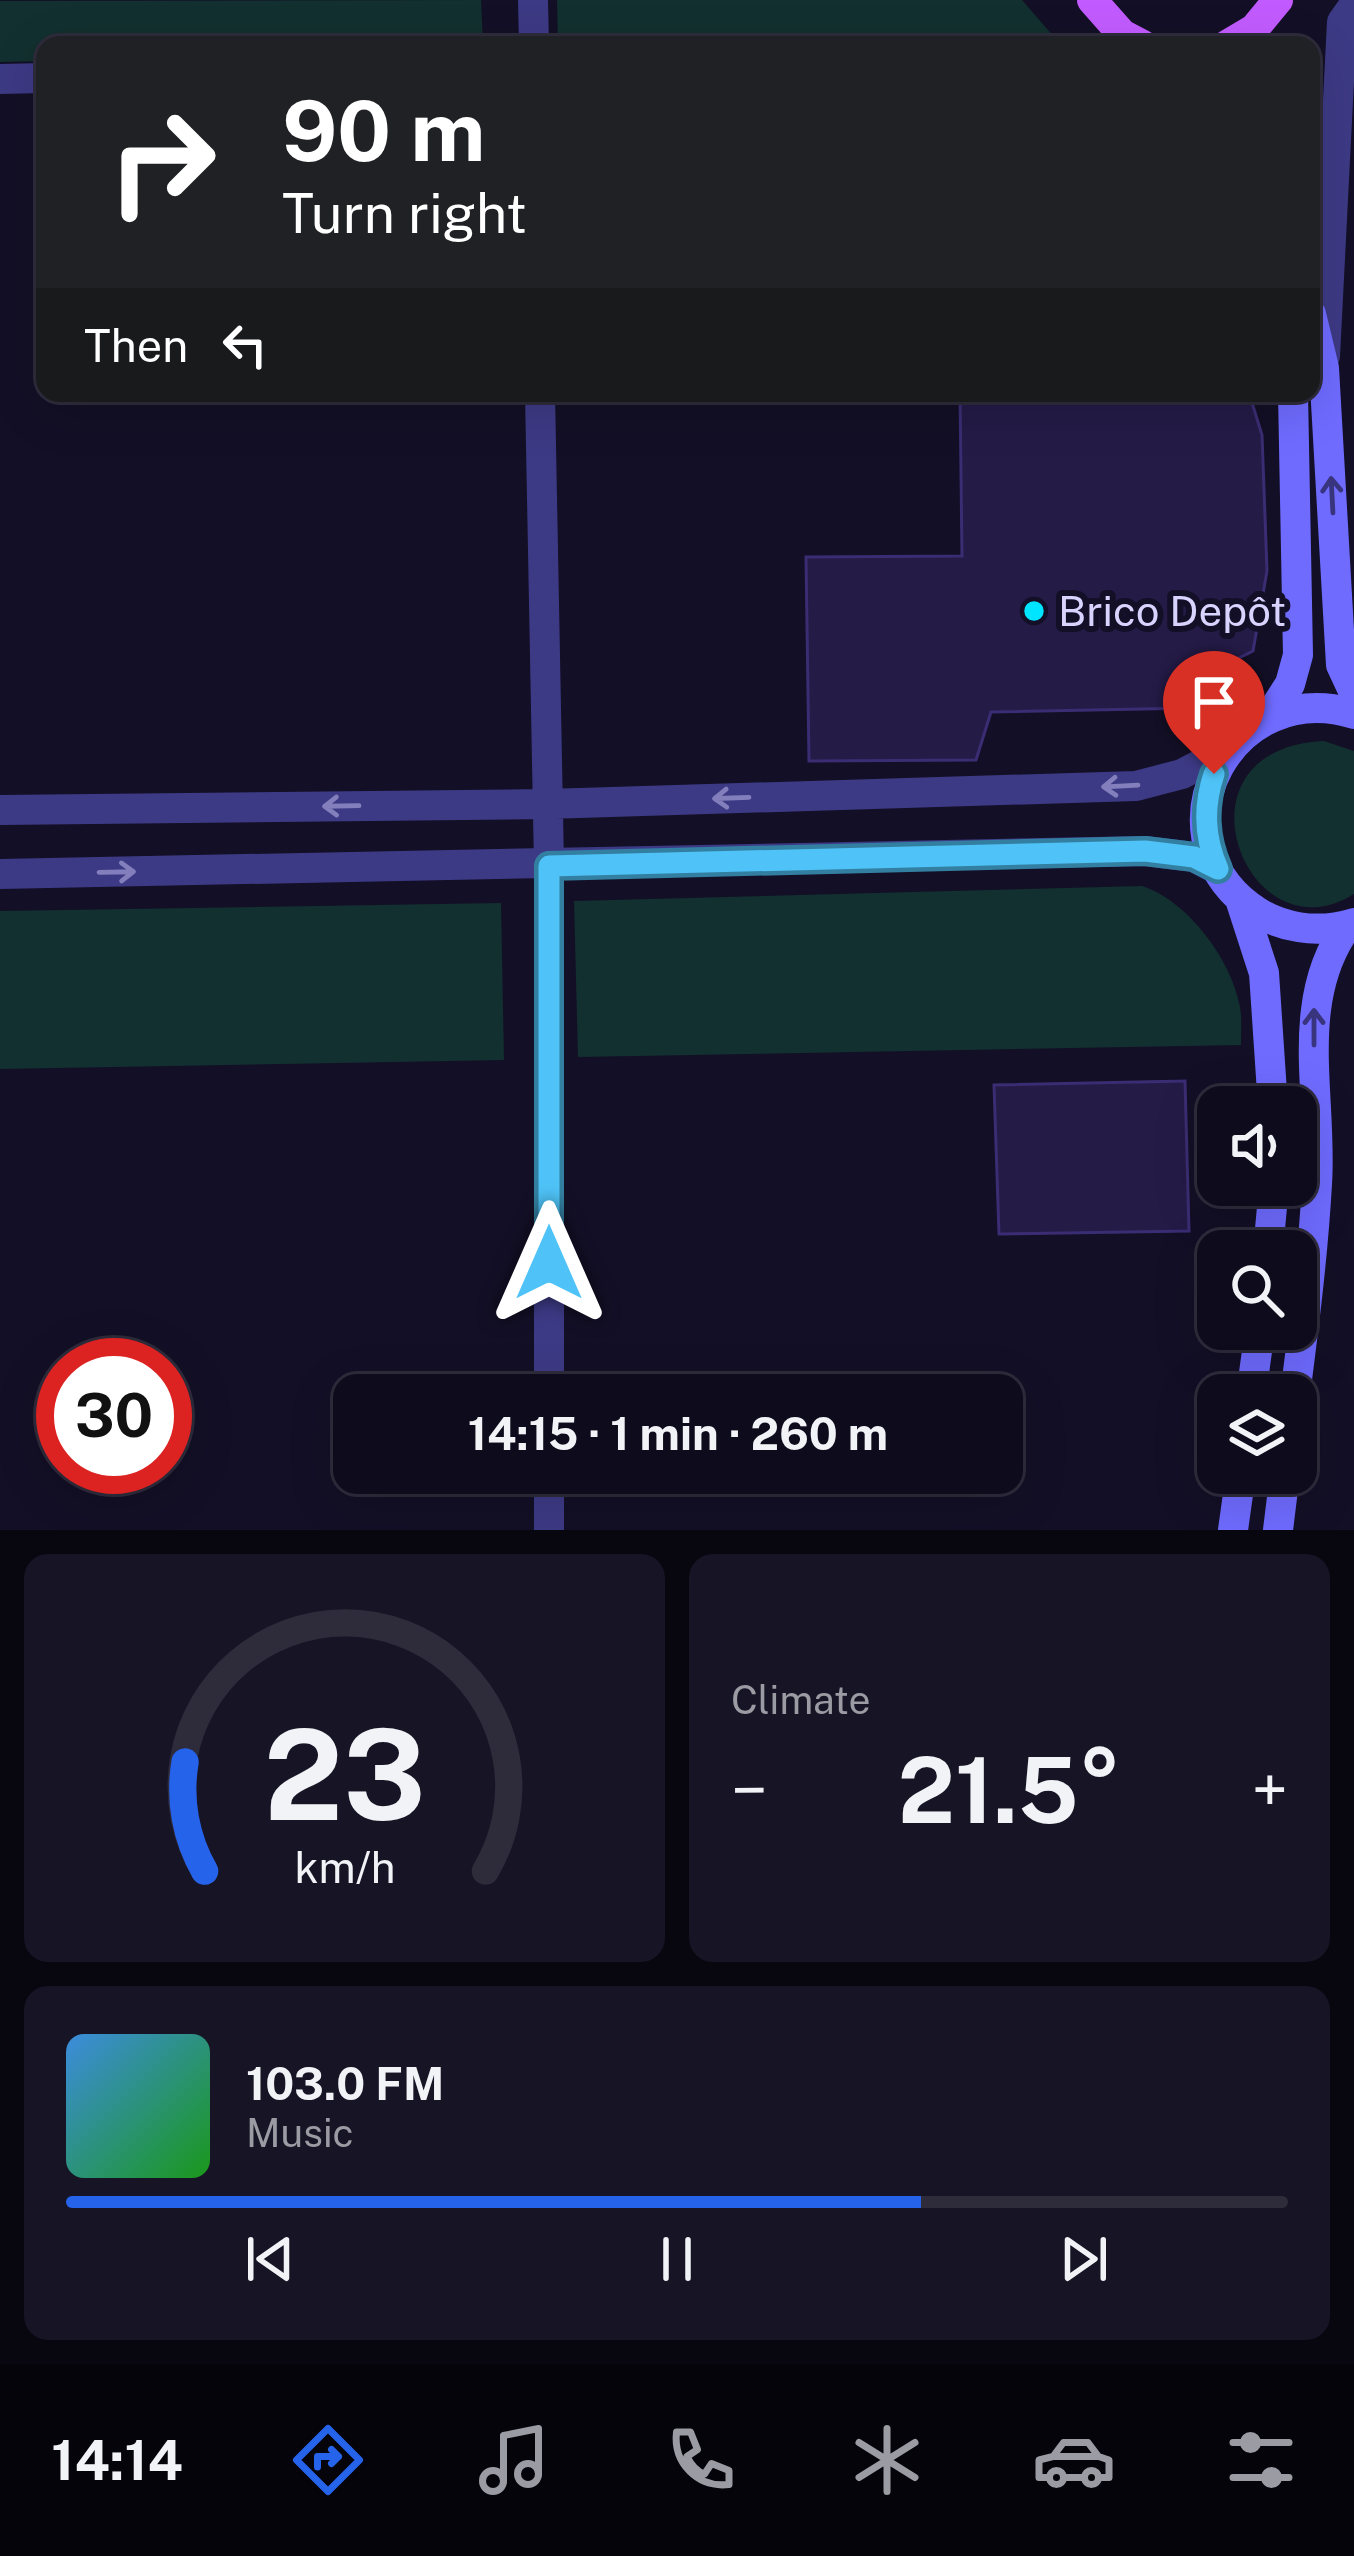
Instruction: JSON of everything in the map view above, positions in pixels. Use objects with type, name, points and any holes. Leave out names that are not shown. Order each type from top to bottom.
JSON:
[{"type":"main road","points":[[1092,0],[1129,36]]},
{"type":"main road","points":[[1249,36],[1278,0]]},
{"type":"street","points":[[533,0],[534,36]]},
{"type":"street","points":[[1354,5],[1342,22],[1324,368],[1341,664],[1354,693]]},
{"type":"street","points":[[0,79],[36,78]]},
{"type":"street","points":[[1320,351],[1324,368]]},
{"type":"street","points":[[540,402],[549,866],[549,1374]]},
{"type":"street","points":[[0,810],[547,803],[1136,786],[1182,774],[1229,748],[1268,718],[1290,685],[1298,655],[1294,402]]},
{"type":"street","points":[[1268,718],[1305,707],[1354,714]]},
{"type":"street","points":[[1229,748],[1207,796],[1206,829],[1218,869],[1240,899],[1264,973],[1272,1086]]},
{"type":"street","points":[[0,874],[1145,851],[1194,857],[1218,869]]},
{"type":"street","points":[[1240,899],[1281,924],[1317,929],[1351,924]]},
{"type":"street","points":[[1297,1374],[1318,1178],[1314,1004],[1332,947],[1351,924]]},
{"type":"street","points":[[549,1494],[549,1530]]},
{"type":"street","points":[[1233,1530],[1237,1494]]},
{"type":"street","points":[[1277,1530],[1282,1494]]},
{"type":"green space","points":[[481,0],[483,36],[36,36],[36,61],[0,62],[0,1]]},
{"type":"green space","points":[[557,0],[1022,0],[1053,36],[558,36]]},
{"type":"green space","points":[[1324,741],[1354,751],[1354,894],[1315,907],[1281,900],[1255,877],[1238,846],[1235,810],[1246,777],[1275,752]]},
{"type":"green space","points":[[1142,886],[1191,918],[1217,952],[1240,1007],[1241,1045],[578,1057],[574,901]]},
{"type":"green space","points":[[501,903],[504,1060],[0,1069],[0,911]]},
{"type":"building","name":"Brico Depôt","points":[[960,402],[1252,402],[1262,435],[1267,571],[1253,651],[1192,681],[1193,708],[991,712],[976,760],[809,761],[806,557],[962,556]]},
{"type":"building","points":[[1185,1081],[1189,1231],[999,1234],[994,1085]]},
{"type":"place","name":"Brico Depôt","points":[[1034,611]]},
{"type":"route","points":[[549,1263],[549,866],[1145,851],[1194,857],[1218,869],[1206,829],[1207,796],[1214,774]]}]
